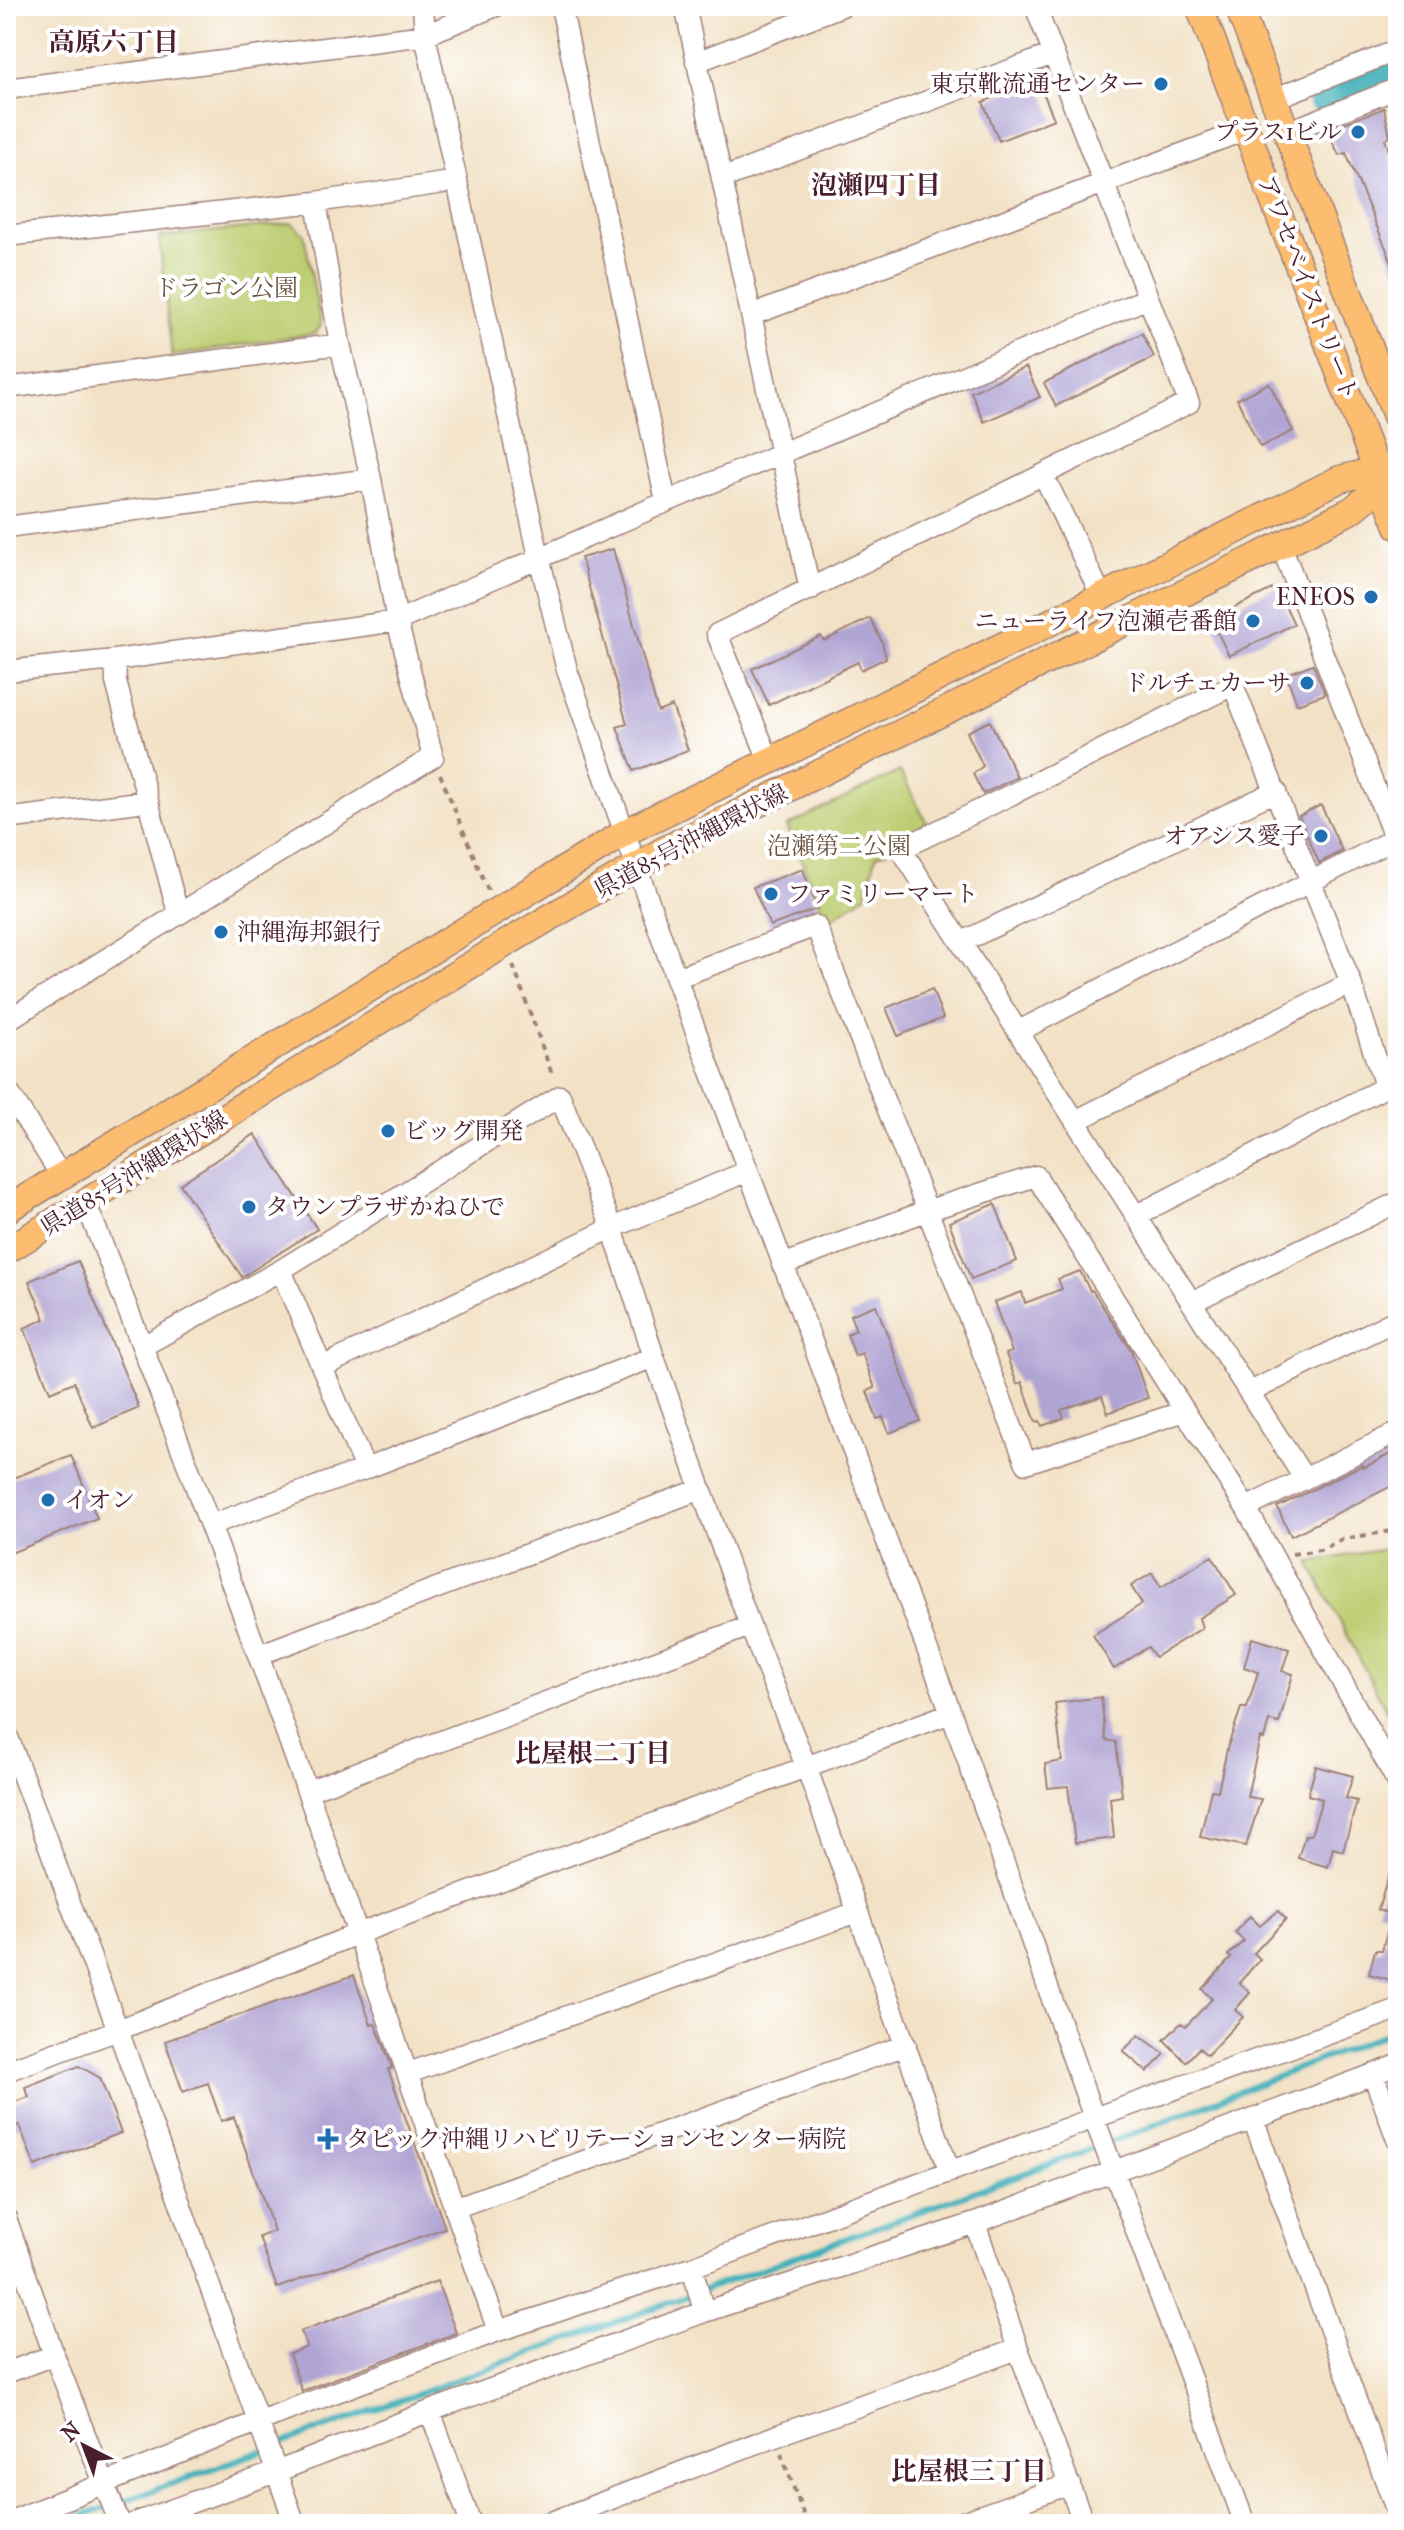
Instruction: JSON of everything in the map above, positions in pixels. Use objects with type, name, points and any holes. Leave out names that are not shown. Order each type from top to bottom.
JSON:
[{"type":"main road","name":"アワセベイストリート","points":[[1199,6],[1389,473],[1398,526]]},
{"type":"main road","name":"アワセベイストリート","points":[[1238,6],[1398,421]]},
{"type":"main road","name":"県道85号沖縄環状線","points":[[6,1251],[637,865],[1352,510],[1389,473]]},
{"type":"main road","name":"県道85号沖縄環状線","points":[[6,1210],[626,832],[1340,479],[1389,473]]},
{"type":"street","points":[[423,6],[425,35],[539,557],[567,670],[676,978],[951,1713],[1097,2125],[1245,2524]]},
{"type":"street","points":[[6,89],[425,35],[496,6]]},
{"type":"street","points":[[561,6],[666,502]]},
{"type":"street","points":[[685,6],[810,590]]},
{"type":"street","points":[[696,62],[842,6]]},
{"type":"street","points":[[769,760],[717,634],[1189,403],[1035,6]]},
{"type":"street","points":[[1273,99],[1398,50]]},
{"type":"street","points":[[723,178],[1053,54]]},
{"type":"street","points":[[1287,132],[1398,88]]},
{"type":"street","points":[[752,315],[1248,129]]},
{"type":"street","points":[[6,236],[316,202],[457,181]]},
{"type":"street","points":[[6,1021],[433,757],[397,621],[371,479],[340,344],[316,202]]},
{"type":"street","points":[[6,671],[115,660],[397,621],[666,502],[1148,298]]},
{"type":"street","points":[[6,388],[340,344]]},
{"type":"street","points":[[1044,476],[1102,597]]},
{"type":"street","points":[[6,527],[371,479]]},
{"type":"street","points":[[1019,1031],[1312,880],[1397,841],[1281,545]]},
{"type":"street","points":[[115,660],[116,682],[178,913]]},
{"type":"street","points":[[1137,1215],[1392,1084],[1233,685],[901,849],[1304,1478]]},
{"type":"street","points":[[962,942],[1276,791]]},
{"type":"street","points":[[6,819],[146,801]]},
{"type":"street","points":[[676,978],[816,926],[1026,1463],[1185,1411]]},
{"type":"street","points":[[1077,1120],[1351,983]]},
{"type":"street","points":[[6,1088],[62,1177]]},
{"type":"street","points":[[143,1346],[281,1270],[560,1096],[612,1228],[654,1357],[750,1626],[806,1766],[950,2172]]},
{"type":"street","points":[[322,1367],[612,1228],[748,1171]]},
{"type":"street","points":[[782,1265],[926,1211],[1036,1176],[1246,1508],[1398,1783]]},
{"type":"street","points":[[1192,1302],[1398,1202]]},
{"type":"street","points":[[84,1204],[143,1346],[258,1655],[409,2073],[498,2331]]},
{"type":"street","points":[[281,1270],[365,1469]]},
{"type":"street","points":[[1250,1392],[1398,1319]]},
{"type":"street","points":[[210,1525],[365,1469],[654,1357]]},
{"type":"street","points":[[1246,1508],[1398,1432]]},
{"type":"street","points":[[258,1655],[701,1489]]},
{"type":"street","points":[[307,1791],[750,1626]]},
{"type":"street","points":[[6,2071],[118,2030],[357,1934],[951,1713]]},
{"type":"street","points":[[6,1732],[118,2030],[295,2524]]},
{"type":"street","points":[[409,2073],[857,1912]]},
{"type":"street","points":[[6,2523],[260,2428],[498,2331],[692,2267],[950,2172],[1097,2125],[1398,2009]]},
{"type":"street","points":[[454,2208],[906,2045]]},
{"type":"street","points":[[132,2524],[430,2411],[704,2312],[975,2223],[1112,2164],[1253,2119],[1398,2065]]},
{"type":"street","points":[[1373,2074],[1398,2142]]},
{"type":"street","points":[[1253,2119],[1398,2517],[1387,2524]]},
{"type":"street","points":[[7,2223],[120,2524]]},
{"type":"street","points":[[975,2223],[1018,2349],[1084,2524]]},
{"type":"street","points":[[692,2267],[704,2312]]},
{"type":"street","points":[[546,2524],[775,2436],[1018,2349]]},
{"type":"street","points":[[6,2373],[54,2355]]},
{"type":"street","points":[[430,2411],[471,2524]]},
{"type":"street","points":[[957,2524],[1070,2484]]},
{"type":"path","points":[[433,757],[496,910]]},
{"type":"path","points":[[505,944],[560,1096]]},
{"type":"path","points":[[1274,1557],[1320,1550],[1342,1539],[1398,1530]]},
{"type":"path","points":[[775,2436],[807,2524]]},
{"type":"green space","name":"ドラゴン公園","points":[[292,223],[304,234],[321,325],[316,333],[172,356],[159,237]]},
{"type":"green space","name":"泡瀬第二公園","points":[[900,771],[930,829],[876,856],[866,895],[831,919],[825,916],[787,826]]},
{"type":"green space","points":[[1398,1547],[1398,1733],[1309,1562]]},
{"type":"building","points":[[1038,80],[1054,119],[999,141],[983,102]]},
{"type":"building","points":[[1384,108],[1390,137],[1385,139],[1398,180],[1398,277],[1346,153],[1339,155],[1327,130]]},
{"type":"building","points":[[1142,333],[1154,357],[1056,406],[1044,383]]},
{"type":"building","points":[[1026,367],[1040,397],[984,422],[971,392]]},
{"type":"building","points":[[1269,383],[1293,431],[1260,447],[1237,399]]},
{"type":"building","points":[[613,549],[658,712],[672,706],[688,750],[634,771],[617,727],[627,724],[581,558]]},
{"type":"building","name":"ニューライフ泡瀬壱番館","points":[[1276,587],[1294,624],[1229,656],[1211,619]]},
{"type":"building","points":[[870,618],[886,658],[861,670],[858,662],[769,705],[752,669],[821,636],[824,641]]},
{"type":"building","name":"ドルチェカーサ","points":[[1313,664],[1325,694],[1297,704],[1286,674]]},
{"type":"building","points":[[990,721],[1017,777],[983,794],[973,774],[983,766],[967,732]]},
{"type":"building","name":"オアシス愛子","points":[[1321,805],[1342,851],[1319,863],[1299,816]]},
{"type":"building","points":[[803,869],[817,909],[770,926],[753,887]]},
{"type":"building","points":[[932,989],[943,1018],[898,1036],[886,1008]]},
{"type":"building","name":"タウンプラザかねひで","points":[[255,1134],[317,1229],[242,1277],[180,1184]]},
{"type":"building","points":[[995,1204],[1017,1261],[971,1279],[949,1222]]},
{"type":"building","points":[[78,1261],[139,1408],[93,1428],[74,1382],[50,1392],[24,1328],[45,1319],[29,1281]]},
{"type":"building","points":[[1080,1271],[1090,1291],[1131,1350],[1148,1398],[1108,1413],[1102,1396],[1061,1410],[1064,1418],[1042,1426],[1040,1421],[1036,1422],[1022,1382],[1017,1384],[1006,1354],[1012,1352],[994,1302],[1022,1292],[1025,1303],[1062,1289],[1058,1279]]},
{"type":"building","points":[[876,1305],[920,1421],[889,1433],[883,1417],[877,1419],[867,1391],[875,1388],[862,1353],[855,1356],[847,1334],[856,1330],[850,1315]]},
{"type":"building","points":[[1398,1450],[1398,1483],[1291,1536],[1277,1507]]},
{"type":"building","name":"イオン","points":[[71,1455],[97,1518],[6,1555],[6,1481]]},
{"type":"building","points":[[1212,1556],[1236,1595],[1199,1618],[1202,1628],[1155,1657],[1148,1647],[1114,1669],[1093,1635],[1142,1604],[1131,1586],[1152,1573],[1161,1587]]},
{"type":"building","points":[[1252,1638],[1289,1649],[1282,1671],[1293,1674],[1279,1723],[1269,1721],[1264,1739],[1260,1738],[1247,1797],[1261,1799],[1246,1846],[1200,1837],[1211,1790],[1218,1791],[1227,1749],[1241,1708],[1247,1708],[1258,1672],[1244,1667]]},
{"type":"building","points":[[1101,1697],[1106,1740],[1116,1742],[1122,1796],[1110,1798],[1114,1838],[1075,1843],[1068,1786],[1048,1788],[1045,1764],[1062,1761],[1055,1703]]},
{"type":"building","points":[[1316,1766],[1353,1776],[1346,1798],[1357,1801],[1343,1851],[1333,1848],[1328,1867],[1298,1858],[1305,1835],[1311,1835],[1322,1799],[1308,1795]]},
{"type":"building","points":[[1394,1858],[1398,1859],[1398,1982],[1369,1974],[1375,1950],[1382,1950],[1392,1914],[1378,1910]]},
{"type":"building","points":[[1278,1911],[1286,1919],[1254,1953],[1260,1959],[1239,1983],[1250,1993],[1235,2010],[1243,2017],[1207,2055],[1199,2048],[1186,2062],[1164,2040],[1181,2023],[1186,2026],[1212,1999],[1202,1989],[1231,1958],[1228,1955],[1244,1941],[1235,1933],[1250,1916],[1260,1926]]},
{"type":"building","points":[[354,1975],[371,2025],[375,2024],[392,2068],[388,2069],[445,2228],[277,2288],[259,2237],[274,2231],[234,2117],[221,2121],[208,2083],[183,2092],[165,2041]]},
{"type":"building","points":[[1139,2035],[1165,2054],[1147,2072],[1123,2051]]},
{"type":"building","points":[[79,2066],[100,2078],[121,2133],[35,2166],[19,2125],[6,2130],[6,2105],[29,2097],[25,2087]]},
{"type":"building","points":[[437,2281],[456,2333],[302,2391],[289,2354],[307,2347],[301,2331]]},
{"type":"waterway","points":[[1319,100],[1398,69]]},
{"type":"waterway","points":[[61,2524],[1124,2137],[1398,2029]]},
{"type":"place","name":"東京靴流通センター","points":[[1161,84]]},
{"type":"place","name":"プラス1ビル","points":[[1358,132]]},
{"type":"place","name":"ENEOS","points":[[1371,597]]},
{"type":"place","name":"ニューライフ泡瀬壱番館","points":[[1253,621]]},
{"type":"place","name":"ドルチェカーサ","points":[[1307,683]]},
{"type":"place","name":"オアシス愛子","points":[[1321,836]]},
{"type":"place","name":"ファミリーマート","points":[[771,894]]},
{"type":"place","name":"沖縄海邦銀行","points":[[221,932]]},
{"type":"place","name":"ビッグ開発","points":[[388,1131]]},
{"type":"place","name":"タウンプラザかねひで","points":[[249,1207]]},
{"type":"place","name":"イオン","points":[[48,1500]]},
{"type":"place","name":"タピック沖縄リハビリテーションセンター病院","points":[[328,2139]]},
{"type":"district","name":"高原六丁目","points":[[114,42]]},
{"type":"district","name":"泡瀬四丁目","points":[[876,185]]},
{"type":"district","name":"比屋根二丁目","points":[[593,1753]]},
{"type":"district","name":"比屋根三丁目","points":[[969,2471]]}]
